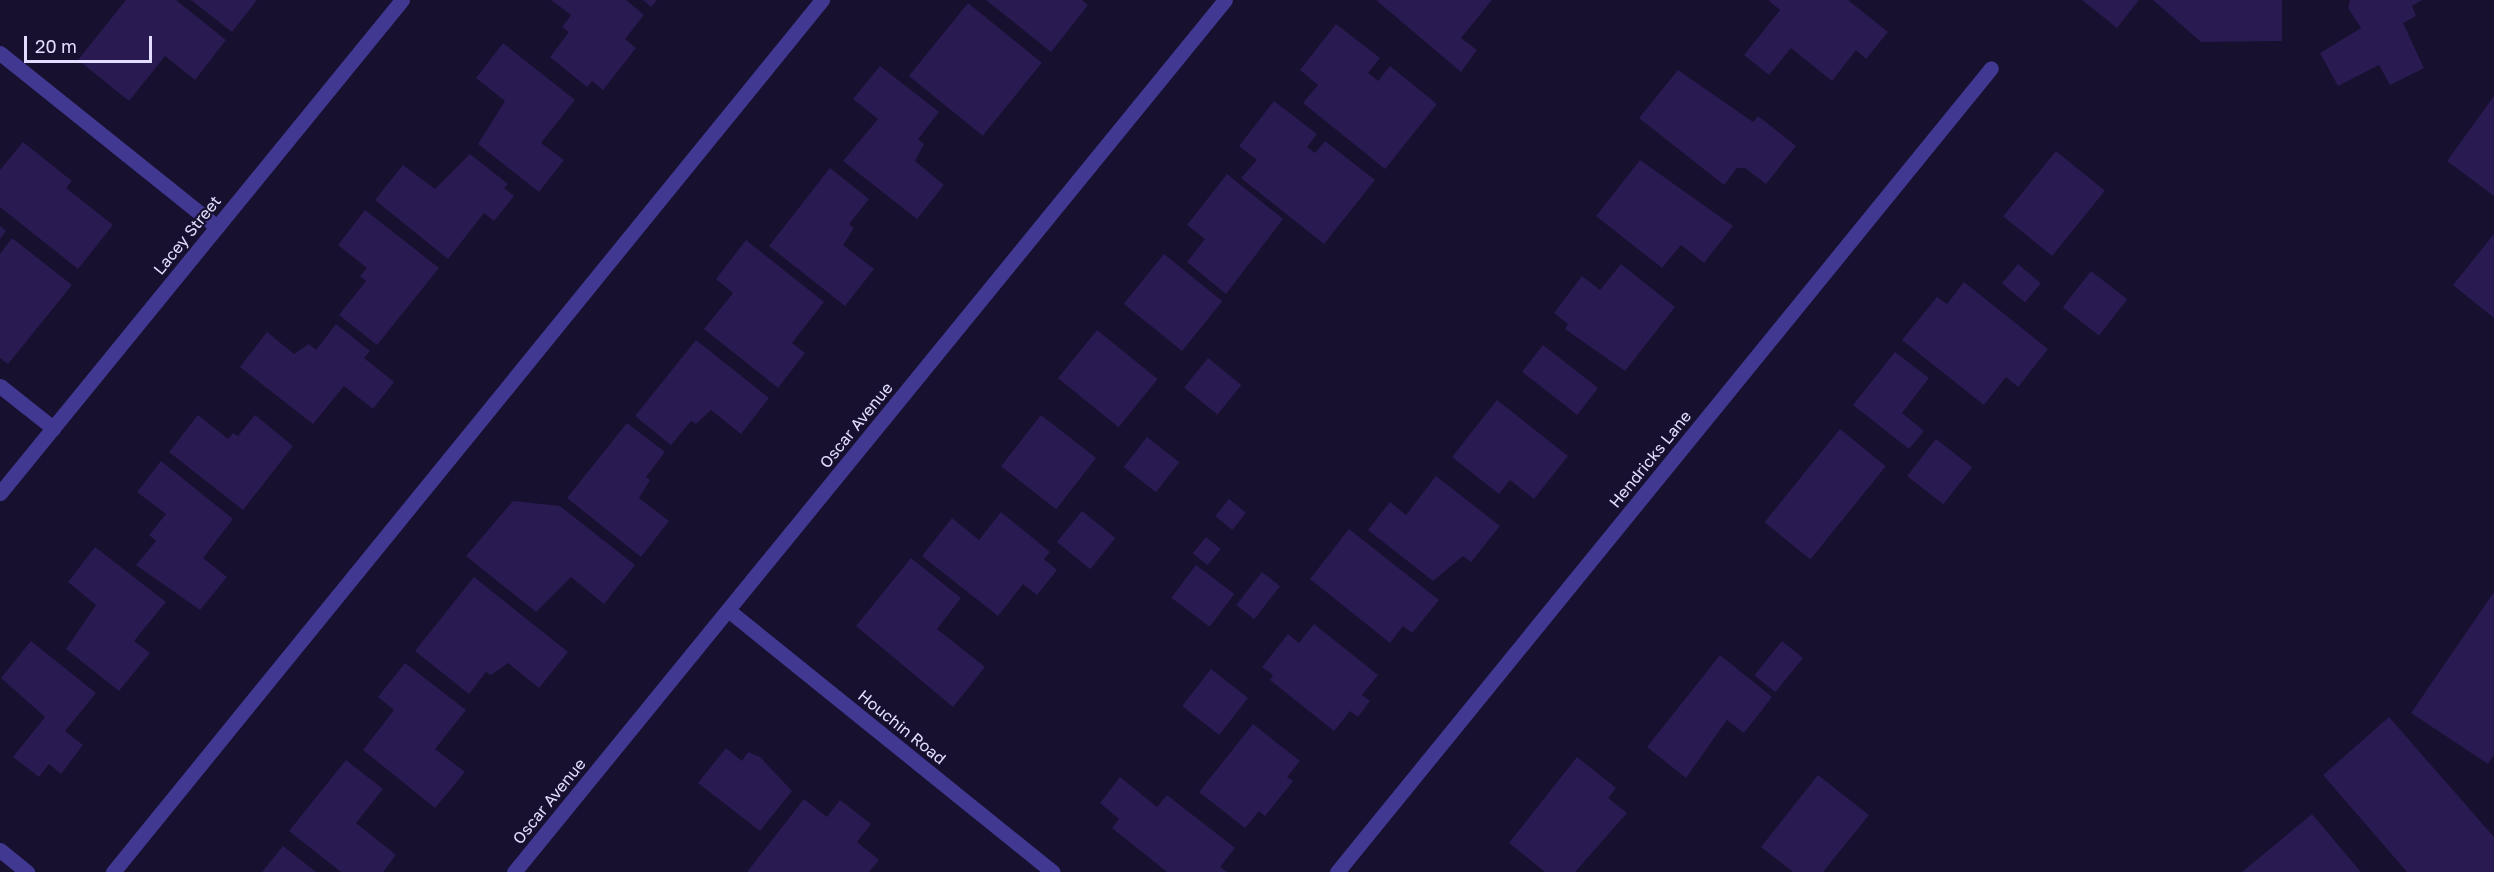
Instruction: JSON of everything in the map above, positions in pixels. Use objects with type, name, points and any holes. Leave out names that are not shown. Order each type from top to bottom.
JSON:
[{"type":"street","name":"Lacey Street","points":[[0,493],[402,0]]},
{"type":"street","points":[[113,872],[822,0]]},
{"type":"street","name":"Oscar Avenue","points":[[514,872],[1225,0]]},
{"type":"street","points":[[0,53],[217,227]]},
{"type":"street","name":"Hendricks Lane","points":[[1337,872],[1991,68]]},
{"type":"street","points":[[0,386],[53,428]]},
{"type":"street","name":"Houchin Road","points":[[728,610],[1053,872]]},
{"type":"street","points":[[0,850],[27,872]]},
{"type":"building","points":[[126,0],[176,0],[226,40],[195,80],[165,56],[129,101],[78,60]]},
{"type":"building","points":[[191,0],[257,0],[232,32]]},
{"type":"building","points":[[551,0],[626,0],[644,15],[625,39],[636,48],[603,90],[592,81],[587,87],[550,57],[569,32],[562,27],[571,15]]},
{"type":"building","points":[[643,0],[657,0],[651,7]]},
{"type":"building","points":[[986,0],[1082,0],[1088,5],[1051,52]]},
{"type":"building","points":[[1376,0],[1492,0],[1461,38],[1477,50],[1461,72]]},
{"type":"building","points":[[1768,0],[1848,0],[1888,32],[1866,59],[1856,50],[1832,81],[1791,48],[1769,75],[1744,55],[1780,10]]},
{"type":"building","points":[[2082,0],[2139,0],[2117,28]]},
{"type":"building","points":[[2153,0],[2282,0],[2282,41],[2201,42]]},
{"type":"building","points":[[2350,0],[2422,0],[2412,6],[2416,16],[2403,23],[2424,68],[2390,85],[2379,65],[2338,86],[2320,53],[2361,28],[2348,8]]},
{"type":"building","points":[[968,3],[1042,63],[983,136],[909,76]]},
{"type":"building","points":[[1336,24],[1380,58],[1368,73],[1378,81],[1390,66],[1437,104],[1385,169],[1303,103],[1318,85],[1300,70]]},
{"type":"building","points":[[503,43],[575,100],[541,143],[564,160],[539,192],[478,144],[505,101],[476,78]]},
{"type":"building","points":[[880,66],[939,112],[918,139],[924,144],[915,161],[944,185],[917,219],[843,161],[878,119],[853,99]]},
{"type":"building","points":[[1678,70],[1753,122],[1758,116],[1796,146],[1766,184],[1745,168],[1737,168],[1724,185],[1639,118]]},
{"type":"building","points":[[2494,96],[2494,196],[2447,161]]},
{"type":"building","points":[[1274,101],[1317,134],[1307,147],[1315,153],[1325,141],[1375,180],[1324,244],[1241,178],[1257,160],[1239,146]]},
{"type":"building","points":[[23,142],[72,181],[66,188],[113,225],[78,269],[0,207],[0,170]]},
{"type":"building","points":[[2056,151],[2105,191],[2052,256],[2003,216]]},
{"type":"building","points":[[470,154],[508,184],[504,188],[514,196],[494,221],[484,213],[448,259],[375,200],[403,165],[435,189]]},
{"type":"building","points":[[1640,160],[1733,226],[1704,263],[1681,245],[1662,268],[1596,216]]},
{"type":"building","points":[[830,168],[869,199],[849,224],[854,228],[843,245],[874,269],[845,306],[769,246]]},
{"type":"building","points":[[1227,174],[1283,219],[1226,294],[1187,262],[1205,239],[1187,225]]},
{"type":"building","points":[[365,210],[439,268],[377,345],[339,315],[366,281],[360,276],[367,268],[338,245]]},
{"type":"building","points":[[0,226],[6,231],[0,239]]},
{"type":"building","points":[[2494,234],[2494,318],[2453,285]]},
{"type":"building","points":[[12,238],[72,285],[8,364],[0,358],[0,254]]},
{"type":"building","points":[[746,240],[824,302],[792,343],[805,353],[778,388],[704,329],[733,293],[716,279]]},
{"type":"building","points":[[1164,254],[1222,301],[1182,351],[1124,304]]},
{"type":"building","points":[[1621,264],[1675,307],[1625,371],[1565,329],[1568,324],[1554,313],[1582,276],[1600,290]]},
{"type":"building","points":[[2018,264],[2041,283],[2025,302],[2002,283]]},
{"type":"building","points":[[2091,271],[2127,299],[2099,336],[2063,307]]},
{"type":"building","points":[[1964,282],[2048,349],[2018,387],[2006,377],[1984,405],[1902,340],[1937,297],[1947,304]]},
{"type":"building","points":[[336,324],[370,351],[364,358],[394,382],[373,409],[344,386],[313,424],[240,367],[267,332],[294,354],[309,344],[316,350]]},
{"type":"building","points":[[1097,330],[1158,379],[1119,427],[1058,378]]},
{"type":"building","points":[[696,340],[769,398],[741,434],[711,410],[696,424],[691,421],[671,445],[635,416]]},
{"type":"building","points":[[1543,345],[1598,388],[1577,415],[1522,372]]},
{"type":"building","points":[[1895,352],[1929,378],[1902,413],[1924,431],[1909,449],[1853,405]]},
{"type":"building","points":[[1208,358],[1241,385],[1218,415],[1184,388]]},
{"type":"building","points":[[1497,400],[1568,456],[1534,499],[1510,480],[1499,494],[1452,457]]},
{"type":"building","points":[[198,415],[228,439],[233,433],[238,436],[255,415],[293,446],[243,510],[169,452]]},
{"type":"building","points":[[1041,415],[1096,458],[1056,509],[1001,466]]},
{"type":"building","points":[[627,423],[665,452],[646,477],[650,480],[639,498],[669,521],[641,557],[567,498]]},
{"type":"building","points":[[1840,429],[1886,466],[1810,559],[1764,522]]},
{"type":"building","points":[[1147,437],[1179,462],[1156,492],[1124,467]]},
{"type":"building","points":[[1936,439],[1972,467],[1943,504],[1907,476]]},
{"type":"building","points":[[161,461],[233,519],[203,558],[227,577],[200,610],[136,565],[156,541],[149,535],[166,514],[137,492]]},
{"type":"building","points":[[1436,476],[1500,526],[1471,562],[1463,556],[1433,581],[1368,530],[1390,502],[1406,515]]},
{"type":"building","points":[[1229,499],[1246,513],[1232,530],[1215,516]]},
{"type":"building","points":[[513,501],[560,506],[635,565],[604,604],[571,577],[536,612],[466,556]]},
{"type":"building","points":[[1082,511],[1115,538],[1090,569],[1057,542]]},
{"type":"building","points":[[1001,512],[1050,552],[1044,559],[1057,570],[1037,595],[1023,584],[998,616],[922,556],[952,518],[979,540]]},
{"type":"building","points":[[1349,529],[1439,600],[1412,633],[1403,626],[1390,643],[1310,579]]},
{"type":"building","points":[[1206,537],[1221,549],[1208,565],[1193,553]]},
{"type":"building","points":[[95,547],[166,602],[134,641],[150,653],[119,691],[66,649],[96,605],[68,582]]},
{"type":"building","points":[[911,558],[961,598],[937,629],[985,667],[953,707],[856,626]]},
{"type":"building","points":[[1196,565],[1234,594],[1210,627],[1171,598]]},
{"type":"building","points":[[1262,572],[1280,586],[1254,619],[1236,605]]},
{"type":"building","points":[[474,577],[568,652],[539,688],[508,663],[491,675],[486,672],[469,694],[415,651]]},
{"type":"building","points":[[2494,592],[2494,755],[2488,764],[2411,713]]},
{"type":"building","points":[[1314,624],[1378,675],[1362,695],[1370,701],[1358,717],[1350,711],[1334,731],[1270,680],[1273,675],[1262,667],[1288,634],[1299,643]]},
{"type":"building","points":[[31,641],[96,693],[65,731],[83,745],[61,774],[49,764],[39,777],[13,757],[45,717],[1,678]]},
{"type":"building","points":[[1782,641],[1803,658],[1775,692],[1754,675]]},
{"type":"building","points":[[1720,655],[1772,697],[1744,733],[1727,720],[1686,778],[1647,747]]},
{"type":"building","points":[[405,663],[466,710],[435,749],[465,772],[435,808],[363,750],[394,710],[378,697]]},
{"type":"building","points":[[1211,669],[1248,698],[1219,735],[1182,706]]},
{"type":"building","points":[[2389,717],[2494,837],[2494,872],[2407,872],[2323,775]]},
{"type":"building","points":[[1253,724],[1300,761],[1287,777],[1293,781],[1265,816],[1259,811],[1245,828],[1199,792]]},
{"type":"building","points":[[726,748],[742,761],[748,752],[760,757],[792,791],[760,831],[698,783]]},
{"type":"building","points":[[1577,757],[1616,788],[1608,798],[1627,813],[1575,872],[1545,872],[1509,843]]},
{"type":"building","points":[[346,760],[383,789],[356,823],[396,855],[383,872],[341,872],[289,831]]},
{"type":"building","points":[[1818,775],[1869,815],[1823,872],[1793,872],[1761,847]]},
{"type":"building","points":[[1120,777],[1157,807],[1167,795],[1235,848],[1220,867],[1227,872],[1167,872],[1112,828],[1119,819],[1100,803]]},
{"type":"building","points":[[804,799],[827,817],[840,800],[871,824],[857,842],[879,860],[869,872],[747,872]]},
{"type":"building","points":[[2312,814],[2361,872],[2242,872]]},
{"type":"building","points":[[283,846],[316,872],[262,872]]}]
